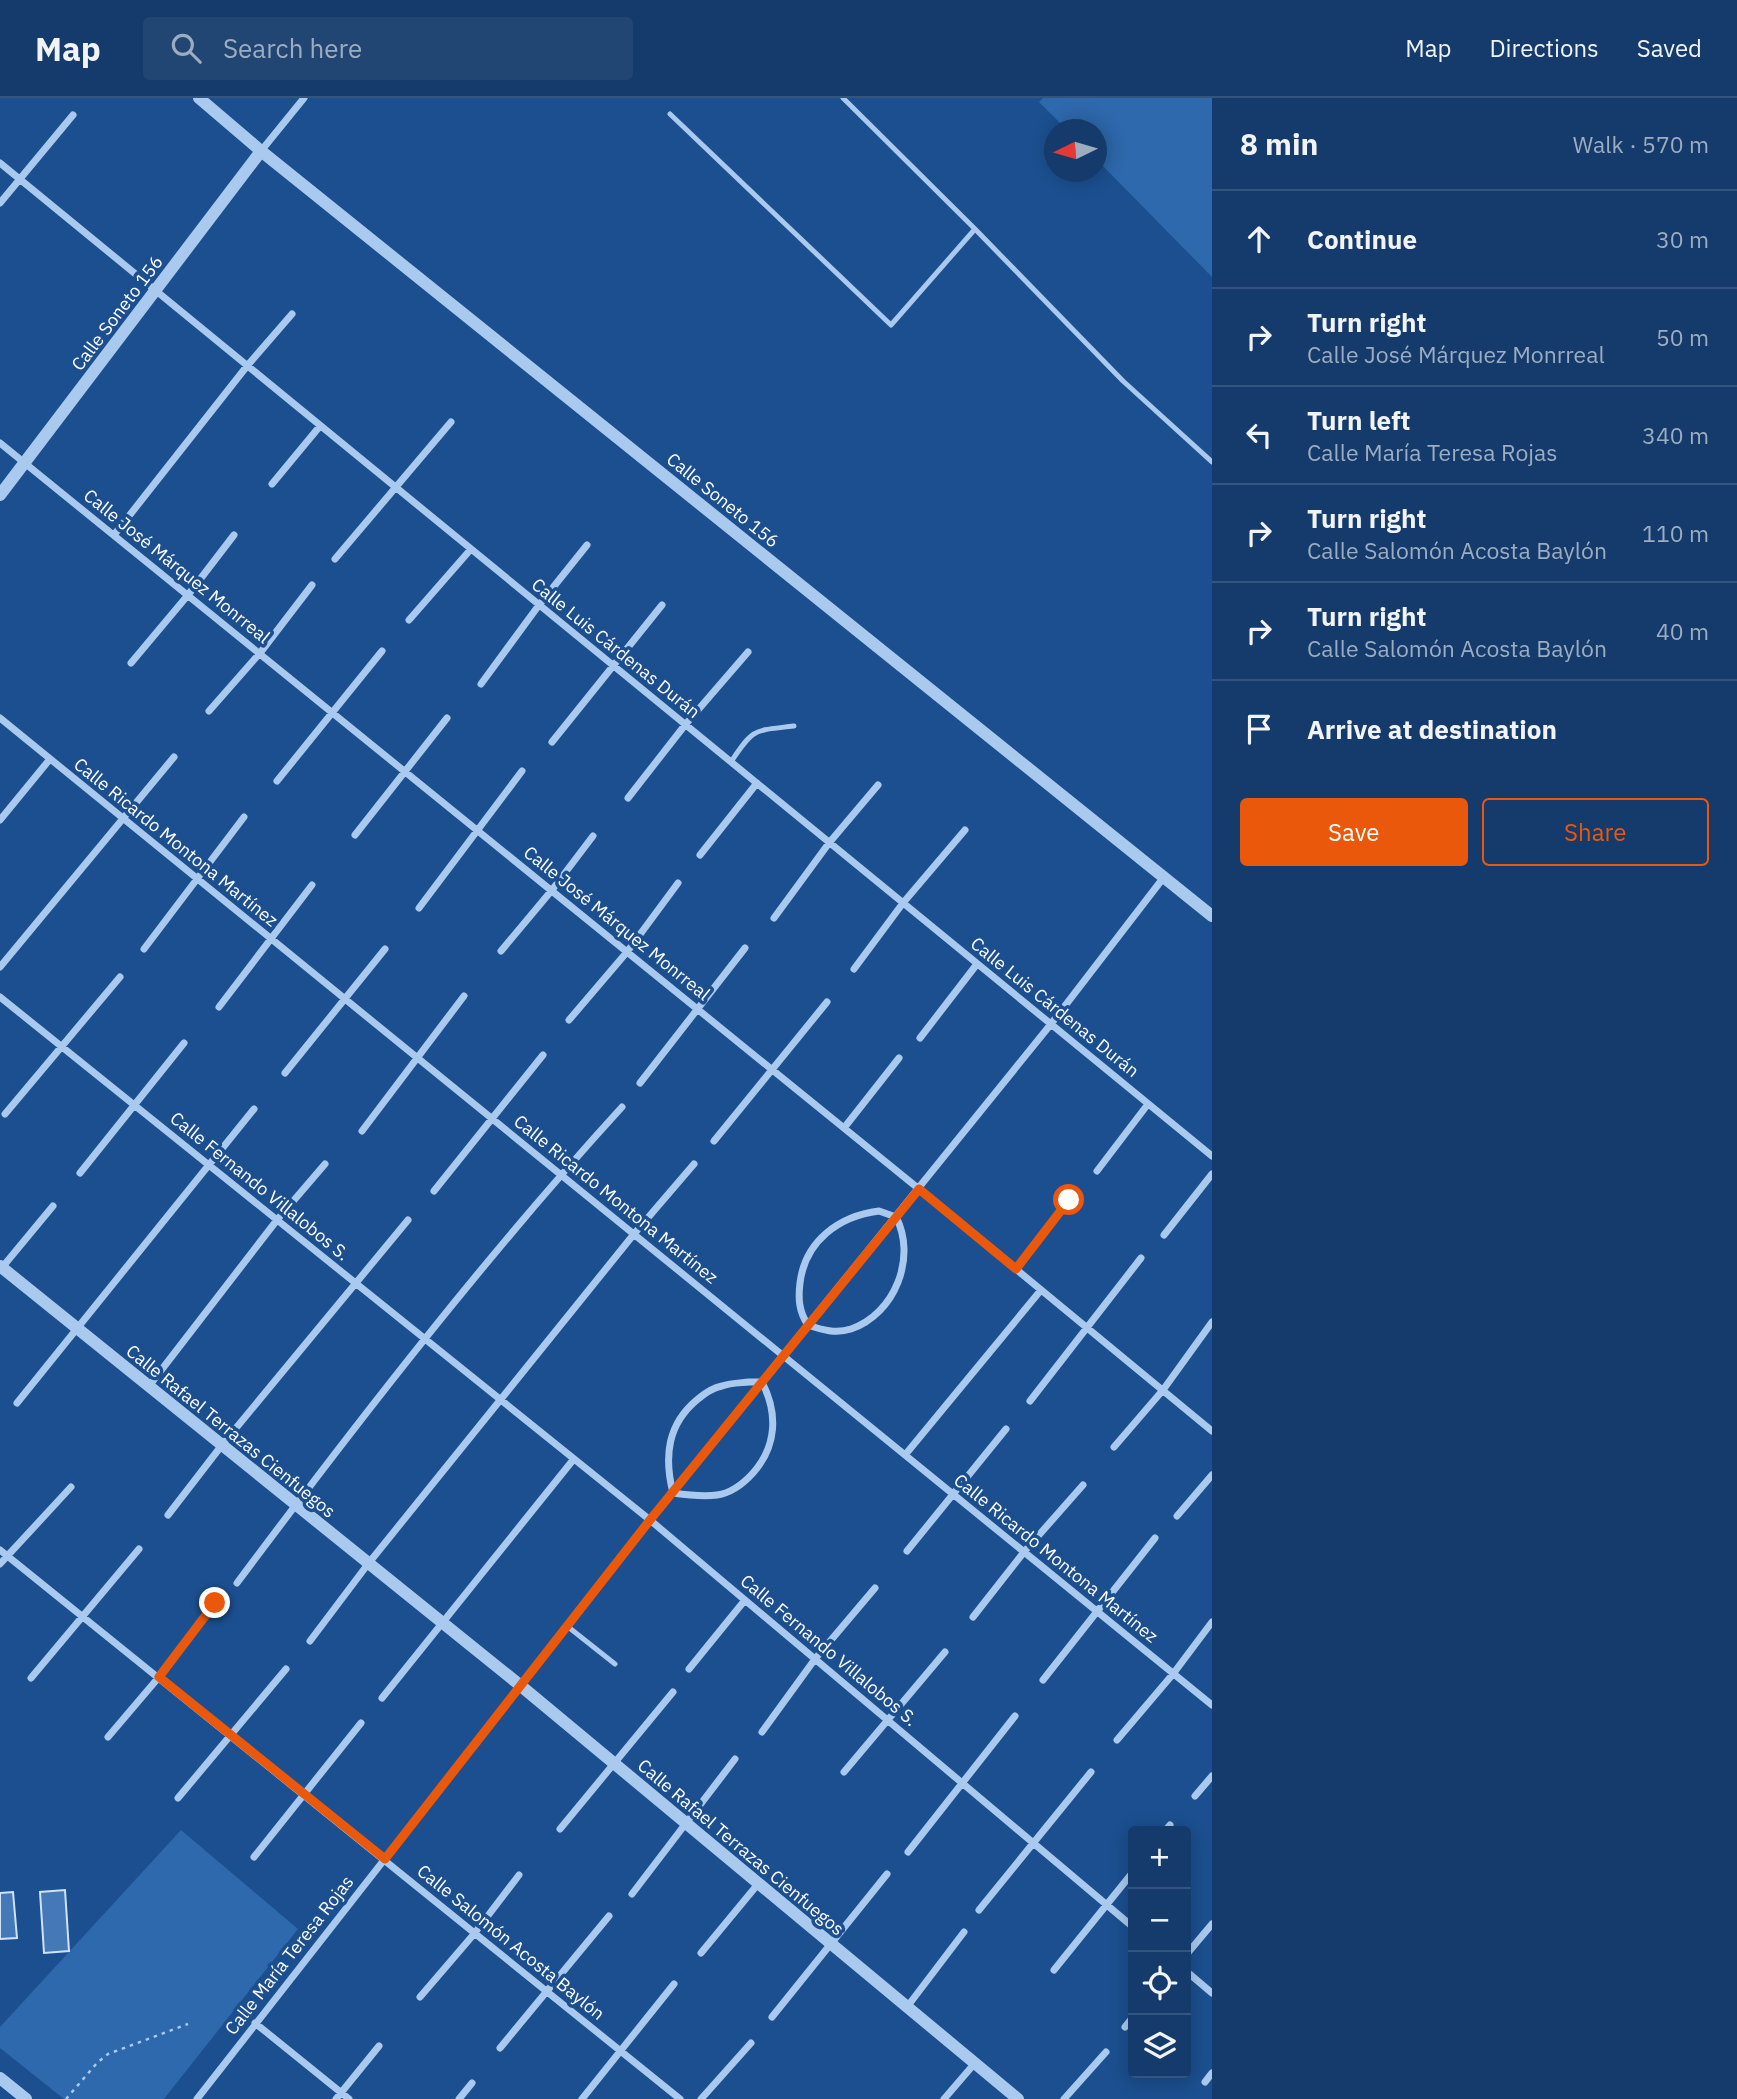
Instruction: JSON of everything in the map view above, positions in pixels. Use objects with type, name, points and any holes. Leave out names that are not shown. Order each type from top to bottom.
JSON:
[{"type":"street","name":"Calle Soneto 156","points":[[199,98],[261,151],[1212,916]]},
{"type":"street","name":"Calle Soneto 156","points":[[0,495],[304,98]]},
{"type":"street","points":[[0,203],[73,115]]},
{"type":"street","name":"Calle Luis Cárdenas Durán","points":[[0,163],[1212,1156]]},
{"type":"street","points":[[114,535],[247,366],[292,314]]},
{"type":"street","points":[[335,559],[451,422]]},
{"type":"street","points":[[272,484],[320,426]]},
{"type":"street","name":"Calle José Márquez Monrreal","points":[[0,443],[919,1189],[1212,1431]]},
{"type":"street","points":[[131,663],[188,596],[234,535]]},
{"type":"street","points":[[481,684],[587,545]]},
{"type":"street","points":[[410,620],[471,549]]},
{"type":"street","points":[[209,711],[260,653],[312,585]]},
{"type":"street","points":[[552,742],[662,605]]},
{"type":"street","points":[[277,781],[382,651]]},
{"type":"street","points":[[628,798],[685,725],[748,652]]},
{"type":"street","name":"Calle Ricardo Montona Martínez","points":[[0,718],[1212,1705]]},
{"type":"street","points":[[355,835],[447,718]]},
{"type":"street","points":[[0,967],[174,757]]},
{"type":"street","points":[[0,820],[50,759]]},
{"type":"street","points":[[419,908],[522,771]]},
{"type":"street","points":[[700,855],[757,783]]},
{"type":"street","points":[[774,918],[829,843],[878,785]]},
{"type":"street","points":[[144,949],[244,817]]},
{"type":"street","points":[[854,968],[965,830]]},
{"type":"street","points":[[501,951],[593,836]]},
{"type":"street","name":"Calle María Teresa Rojas","points":[[197,2099],[650,1520],[1051,1024],[1164,877]]},
{"type":"street","points":[[569,1020],[627,952],[678,883]]},
{"type":"street","points":[[219,1007],[312,885]]},
{"type":"street","points":[[285,1073],[385,948]]},
{"type":"street","points":[[640,1083],[745,948]]},
{"type":"street","points":[[920,1038],[977,964]]},
{"type":"street","points":[[5,1114],[120,977]]},
{"type":"street","points":[[362,1132],[464,996]]},
{"type":"street","name":"Calle Fernando Villalobos S.","points":[[0,997],[650,1520],[1128,1923]]},
{"type":"street","points":[[714,1141],[827,1002]]},
{"type":"street","points":[[80,1173],[184,1043]]},
{"type":"street","points":[[434,1191],[543,1055]]},
{"type":"street","points":[[844,1128],[899,1058]]},
{"type":"street","points":[[1097,1171],[1148,1104]]},
{"type":"street","points":[[237,1583],[425,1340],[561,1174],[622,1107]]},
{"type":"street","points":[[16,1404],[254,1109]]},
{"type":"street","points":[[149,1386],[277,1220],[326,1164]]},
{"type":"street","points":[[310,1641],[368,1564],[634,1234],[694,1164]]},
{"type":"street","points":[[1164,1236],[1212,1174]]},
{"type":"street","points":[[1016,1269],[1069,1200]]},
{"type":"street","points":[[1,1268],[53,1206]]},
{"type":"street","points":[[879,1211],[896,1217],[903,1230],[903,1268],[886,1304],[852,1329],[832,1332],[808,1325],[801,1315],[799,1291],[802,1268],[813,1247],[834,1227],[860,1214],[879,1211]]},
{"type":"street","points":[[168,1515],[222,1445],[408,1220]]},
{"type":"street","points":[[1030,1401],[1141,1258]]},
{"type":"street","name":"Calle Rafael Terrazas Cienfuegos","points":[[1,1268],[521,1686],[1018,2099]]},
{"type":"street","points":[[905,1455],[1041,1290]]},
{"type":"street","points":[[1114,1447],[1163,1390],[1212,1322]]},
{"type":"street","points":[[762,1382],[771,1405],[773,1425],[772,1441],[759,1466],[736,1488],[719,1495],[673,1493],[669,1471],[669,1446],[672,1431],[687,1408],[710,1390],[720,1386],[762,1382]]},
{"type":"street","points":[[907,1551],[1006,1429]]},
{"type":"street","points":[[382,1698],[573,1460]]},
{"type":"street","points":[[1177,1516],[1212,1475]]},
{"type":"street","points":[[972,1617],[1083,1485]]},
{"type":"street","points":[[0,1564],[3,1553],[71,1487]]},
{"type":"street","points":[[1044,1681],[1155,1538]]},
{"type":"street","points":[[32,1678],[139,1549]]},
{"type":"street","name":"Calle Salomón Acosta Baylón","points":[[3,1553],[680,2099]]},
{"type":"street","points":[[762,1732],[815,1659],[875,1588]]},
{"type":"street","points":[[689,1669],[745,1600]]},
{"type":"street","points":[[108,1737],[159,1677],[215,1603]]},
{"type":"street","points":[[1117,1740],[1173,1674],[1212,1622]]},
{"type":"street","points":[[844,1772],[945,1652]]},
{"type":"street","points":[[178,1798],[286,1669]]},
{"type":"street","points":[[560,1829],[673,1692]]},
{"type":"street","points":[[908,1852],[1015,1716]]},
{"type":"street","points":[[254,1857],[361,1723]]},
{"type":"street","points":[[632,1894],[735,1759]]},
{"type":"street","points":[[979,1910],[1091,1772]]},
{"type":"street","points":[[1195,1796],[1212,1776]]},
{"type":"street","points":[[772,2017],[887,1874]]},
{"type":"street","points":[[420,1997],[474,1934],[519,1875]]},
{"type":"street","points":[[1054,1970],[1128,1879]]},
{"type":"street","points":[[701,1953],[758,1884]]},
{"type":"street","points":[[500,2048],[609,1916]]},
{"type":"street","points":[[1189,1952],[1212,1924]]},
{"type":"street","points":[[907,2007],[964,1932]]},
{"type":"street","points":[[1191,1975],[1212,1993]]},
{"type":"street","points":[[582,2099],[619,2049],[674,1984]]},
{"type":"street","points":[[255,2023],[339,2096],[349,2099]]},
{"type":"street","points":[[1125,2027],[1128,2023]]},
{"type":"street","points":[[701,2099],[751,2043]]},
{"type":"street","points":[[339,2096],[379,2046]]},
{"type":"street","points":[[1064,2099],[1106,2052]]},
{"type":"street","points":[[944,2099],[975,2063]]},
{"type":"street","points":[[1205,2082],[1212,2073]]},
{"type":"street","points":[[0,2078],[10,2094],[26,2099]]},
{"type":"street","points":[[459,2099],[472,2083]]},
{"type":"lane","points":[[843,98],[1123,381],[1212,462]]},
{"type":"lane","points":[[670,114],[891,325],[975,229]]},
{"type":"lane","points":[[731,762],[753,733],[794,726]]},
{"type":"lane","points":[[567,1626],[615,1664]]},
{"type":"path","points":[[66,2099],[108,2054],[188,2024]]},
{"type":"shaded area","points":[[1043,98],[1212,98],[1212,277],[1107,170],[1107,119],[1056,119],[1039,102]]},
{"type":"shaded area","points":[[181,1830],[298,1929],[164,2099],[64,2099],[0,2048],[0,2027]]},
{"type":"building","points":[[65,1890],[69,1951],[44,1953],[40,1892]]},
{"type":"building","points":[[13,1892],[17,1938],[0,1939],[0,1893]]},
{"type":"route","points":[[215,1603],[159,1677],[385,1859],[650,1520],[919,1189],[1016,1269],[1069,1200]]}]
